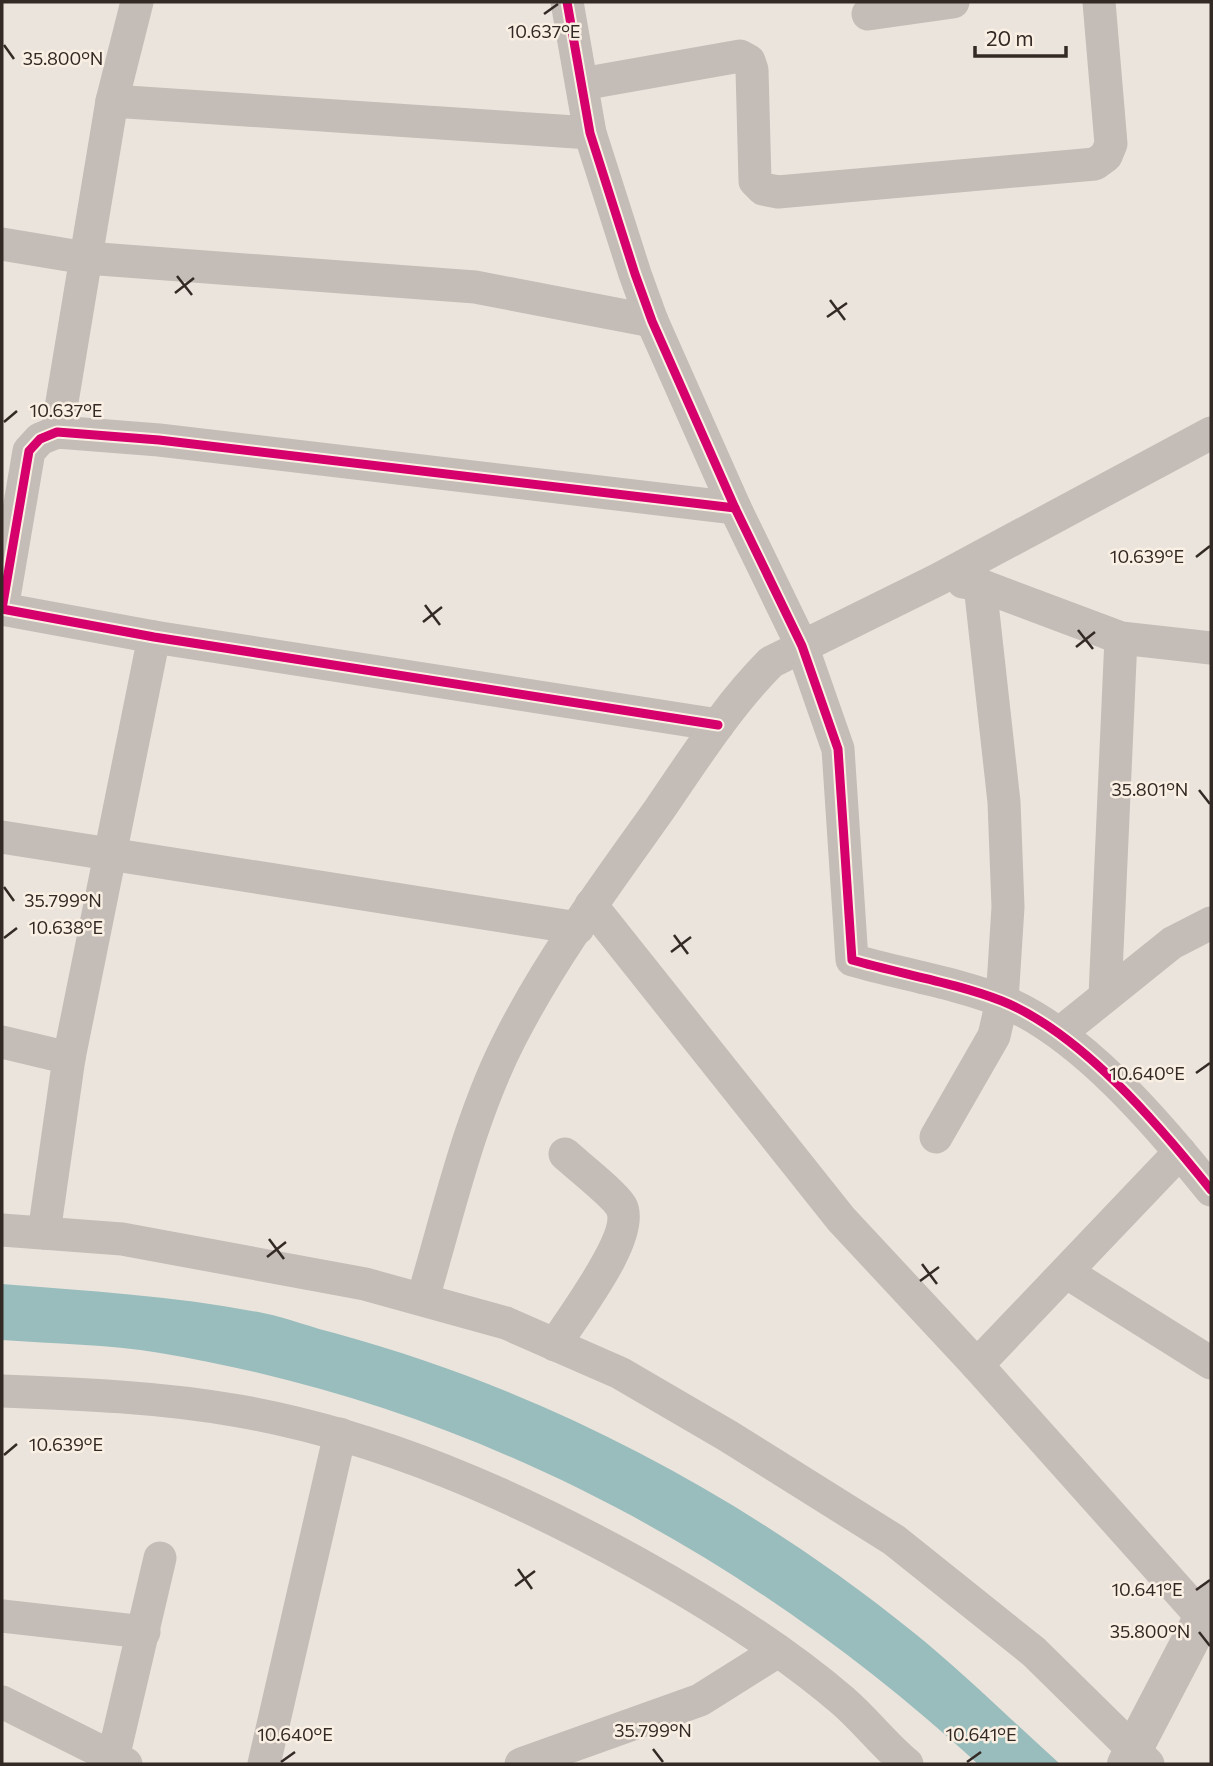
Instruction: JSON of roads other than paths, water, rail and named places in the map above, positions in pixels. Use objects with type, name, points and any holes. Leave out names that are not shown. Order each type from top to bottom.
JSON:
[{"type":"street","points":[[57,432],[112,101],[137,2]]},
{"type":"street","points":[[567,2],[590,133],[652,321],[735,508],[802,646],[838,749],[852,961],[1002,1001],[1060,1033],[1180,1152],[1211,1190]]},
{"type":"street","points":[[867,14],[953,2]]},
{"type":"street","points":[[582,84],[740,56],[749,61],[752,69],[755,181],[763,189],[778,192],[1095,164],[1106,156],[1111,144],[1099,2]]},
{"type":"street","points":[[112,101],[590,133]]},
{"type":"street","points":[[2,244],[86,258],[475,287],[652,321]]},
{"type":"street","points":[[718,725],[154,637],[2,609],[29,451],[40,439],[57,432],[159,440],[735,508]]},
{"type":"street","points":[[423,1298],[476,1120],[511,1037],[584,916],[718,725],[771,662],[939,579],[1211,433]]},
{"type":"street","points":[[939,579],[979,585],[1121,638],[1211,648]]},
{"type":"street","points":[[936,1137],[994,1036],[1002,1001],[1008,907],[1004,802],[979,585]]},
{"type":"street","points":[[44,1233],[69,1058],[154,637]]},
{"type":"street","points":[[1105,996],[1121,638]]},
{"type":"street","points":[[2,837],[111,854],[584,916],[841,1219],[1208,1615],[1135,1759],[1034,1652],[894,1540],[729,1436],[620,1373],[506,1323],[365,1284],[122,1239],[2,1230]]},
{"type":"street","points":[[1060,1033],[1172,943],[1211,923]]},
{"type":"street","points":[[2,1042],[69,1058]]},
{"type":"street","points":[[977,1365],[1180,1152]]},
{"type":"street","points":[[555,1345],[617,1247],[624,1224],[621,1206],[565,1154]]},
{"type":"street","points":[[1066,1272],[1211,1363]]},
{"type":"street","points":[[2,1391],[124,1396],[239,1411],[340,1434],[436,1467],[536,1509],[704,1600],[778,1651],[844,1702],[900,1762]]},
{"type":"street","points":[[264,1764],[340,1434]]},
{"type":"street","points":[[2,1702],[120,1761],[160,1558]]},
{"type":"street","points":[[2,1616],[144,1632]]},
{"type":"street","points":[[521,1764],[700,1700],[778,1651]]},
{"type":"water","points":[[2,1284],[166,1298],[272,1315],[416,1358],[567,1418],[713,1493],[782,1536],[849,1583],[932,1648],[1060,1764],[978,1764],[889,1688],[796,1618],[699,1555],[599,1498],[494,1450],[386,1409],[275,1377],[140,1350],[2,1340]]}]
